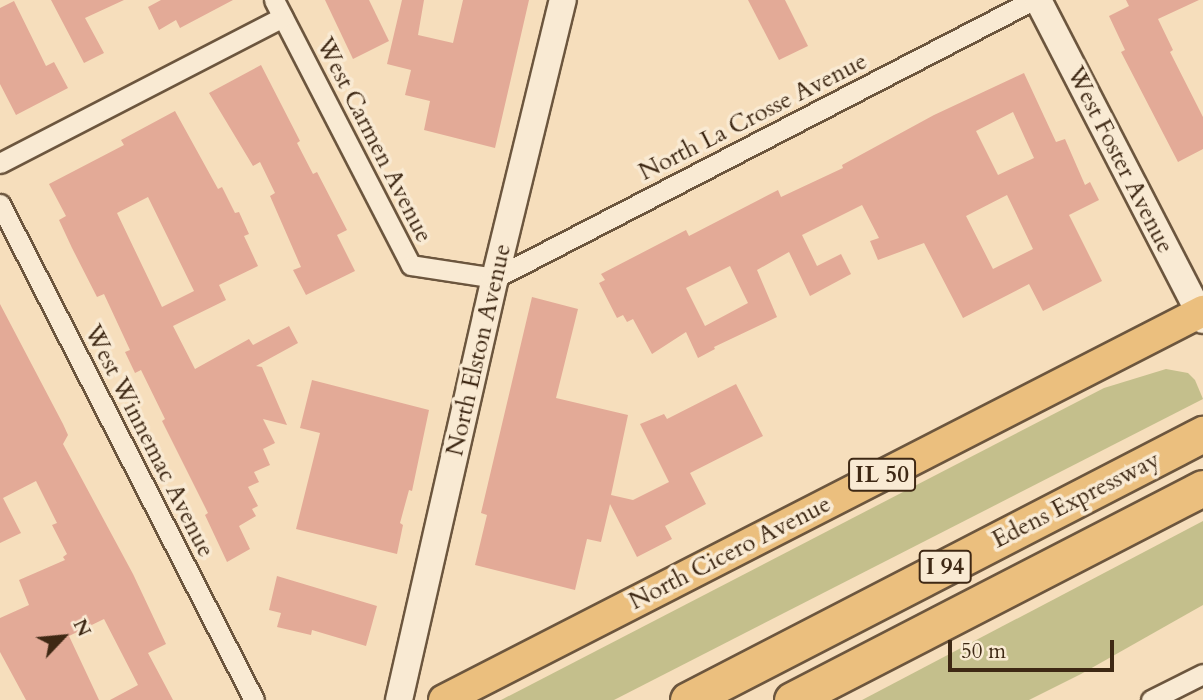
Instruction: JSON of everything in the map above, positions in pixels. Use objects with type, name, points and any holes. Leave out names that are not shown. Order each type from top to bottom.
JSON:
[{"type":"highway","name":"Edens Expressway","points":[[688,700],[1203,434]]},
{"type":"highway","name":"Edens Expressway","points":[[792,700],[1203,488]]},
{"type":"main road","name":"North Elston Avenue","points":[[399,700],[495,278],[563,0]]},
{"type":"main road","name":"West Foster Avenue","points":[[1036,0],[1202,314]]},
{"type":"main road","name":"North Cicero Avenue","points":[[444,700],[1202,314]]},
{"type":"street","name":"North La Crosse Avenue","points":[[495,278],[1036,0]]},
{"type":"street","name":"West Carmen Avenue","points":[[279,9],[411,265],[495,278]]},
{"type":"street","points":[[0,163],[279,9]]},
{"type":"street","name":"West Winnemac Avenue","points":[[0,204],[254,700]]},
{"type":"street","points":[[1151,700],[1203,674]]},
{"type":"shaded area","points":[[1166,369],[1188,373],[1195,380],[1203,399],[614,700],[501,700],[1104,388]]},
{"type":"shaded area","points":[[1203,521],[1203,605],[1081,674],[1029,700],[862,700]]},
{"type":"building","points":[[51,0],[124,0],[85,18],[104,53],[84,63]]},
{"type":"building","points":[[161,0],[233,0],[180,28],[176,20],[159,30],[148,7]]},
{"type":"building","points":[[325,0],[369,0],[389,41],[353,59]]},
{"type":"building","points":[[402,0],[424,0],[418,35],[453,43],[463,0],[529,0],[495,148],[424,130],[430,101],[405,95],[411,70],[387,64]]},
{"type":"building","points":[[748,0],[785,0],[808,46],[779,60]]},
{"type":"building","points":[[1126,0],[1199,0],[1158,19],[1173,50],[1170,52],[1203,117],[1203,149],[1178,162],[1121,52],[1125,50],[1109,16],[1129,6]]},
{"type":"building","points":[[14,1],[46,66],[54,62],[68,88],[16,115],[0,84],[0,8]]},
{"type":"building","points":[[261,65],[300,141],[297,143],[313,174],[317,172],[347,230],[337,235],[355,271],[306,295],[293,270],[301,267],[270,196],[275,193],[260,162],[253,166],[209,93]]},
{"type":"building","points":[[1024,73],[1056,142],[1065,139],[1085,185],[1090,182],[1099,200],[1069,215],[1102,281],[1043,311],[1029,284],[963,318],[924,243],[878,260],[870,241],[879,238],[862,205],[802,235],[817,266],[841,254],[851,274],[810,296],[789,252],[757,270],[777,317],[714,347],[715,349],[698,358],[686,332],[652,354],[633,319],[627,322],[623,315],[617,318],[599,283],[605,280],[601,274],[686,230],[689,236],[778,190],[781,197],[843,168],[842,165],[934,115]],"holes":[[[1013,112],[1034,158],[998,175],[976,131]],[[1007,195],[1033,249],[993,269],[966,216]],[[730,266],[748,303],[705,326],[686,288]]]},
{"type":"building","points":[[175,111],[218,189],[222,187],[235,213],[239,212],[249,234],[244,236],[258,266],[219,285],[226,300],[173,326],[195,369],[249,339],[253,345],[289,326],[298,343],[256,366],[262,367],[287,425],[263,419],[275,443],[263,449],[270,465],[254,472],[259,482],[248,487],[258,506],[252,509],[256,516],[239,526],[250,549],[227,562],[205,515],[208,513],[162,421],[165,419],[141,370],[135,373],[125,352],[130,350],[104,294],[97,297],[72,248],[59,220],[66,216],[49,184],[124,145],[121,140]],"holes":[[[148,197],[194,291],[162,307],[117,213]]]},
{"type":"building","points":[[532,297],[578,309],[556,398],[628,415],[611,495],[633,500],[669,482],[640,424],[664,414],[667,419],[736,384],[763,436],[690,473],[706,504],[665,526],[672,539],[637,557],[610,504],[601,542],[587,539],[575,590],[475,565],[487,515],[481,513]]},
{"type":"building","points":[[0,304],[68,435],[63,444],[133,574],[166,644],[148,653],[173,700],[110,700],[138,685],[104,619],[69,636],[99,700],[26,700],[0,652],[0,618],[29,605],[19,580],[65,560],[63,557],[67,554],[52,525],[57,523],[36,481],[3,498],[21,533],[0,543]]},
{"type":"building","points":[[312,380],[429,410],[412,491],[409,490],[400,523],[403,525],[397,554],[296,529],[320,433],[300,428]]},
{"type":"building","points":[[277,576],[377,606],[366,646],[312,630],[311,635],[277,627],[281,613],[269,610]]}]
